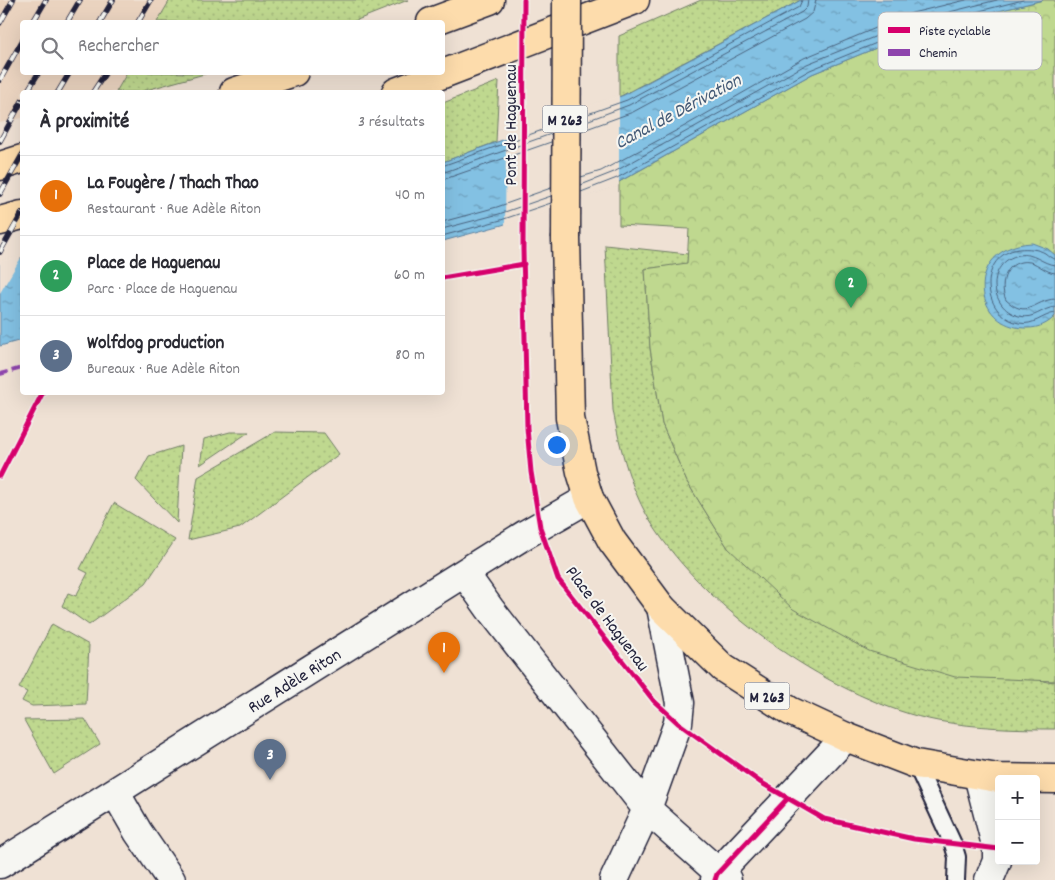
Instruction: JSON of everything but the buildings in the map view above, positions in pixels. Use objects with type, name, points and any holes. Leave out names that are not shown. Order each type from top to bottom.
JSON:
[{"type":"main road","points":[[436,20],[490,0]]},
{"type":"main road","name":"M 263","points":[[567,0],[566,238],[570,418],[590,498],[612,541],[661,607],[723,668],[790,711],[846,738],[916,764],[996,778],[1055,779]]},
{"type":"main road","points":[[445,73],[635,0]]},
{"type":"main road","points":[[240,90],[285,75]]},
{"type":"main road","points":[[401,90],[440,75]]},
{"type":"main road","points":[[0,166],[20,160]]},
{"type":"main road","points":[[0,221],[20,216]]},
{"type":"street","name":"Rue Adèle Riton","points":[[0,864],[526,534],[590,498]]},
{"type":"street","points":[[465,574],[490,609],[647,808],[720,878],[846,738]]},
{"type":"street","points":[[614,880],[647,808],[675,733],[680,703],[661,607]]},
{"type":"street","points":[[978,775],[997,849],[996,861],[989,880]]},
{"type":"street","points":[[115,792],[138,832],[171,880]]},
{"type":"lane","points":[[916,764],[953,844],[957,857],[956,880]]},
{"type":"shaded area","points":[[0,0],[170,0],[158,20],[20,20],[20,75],[126,75],[117,90],[20,90],[20,118],[0,123]]},
{"type":"green space","points":[[170,0],[408,0],[357,20],[158,20]]},
{"type":"green space","points":[[701,0],[801,0],[619,97],[619,36]]},
{"type":"green space","points":[[1043,0],[1055,0],[1055,681],[955,677],[869,651],[793,609],[728,548],[687,482],[662,424],[650,348],[645,269],[687,263],[689,229],[619,225],[619,182],[812,74],[878,47],[878,70],[1042,70],[1042,12],[995,12]]},
{"type":"green space","points":[[126,75],[201,75],[146,90],[117,90]]},
{"type":"green space","points":[[499,81],[496,142],[445,161],[445,102]]},
{"type":"green space","points":[[605,245],[688,254],[687,264],[645,269],[650,348],[662,424],[687,482],[728,548],[1047,682],[1055,681],[1055,729],[996,728],[938,721],[899,711],[858,694],[818,673],[778,648],[740,620],[706,589],[676,557],[652,524],[638,498],[619,440],[613,410]]},
{"type":"green space","points":[[230,432],[249,432],[200,465],[204,439]]},
{"type":"green space","points":[[275,432],[324,433],[339,454],[240,528],[188,540],[198,477]]},
{"type":"green space","points":[[181,446],[177,523],[136,480],[149,456]]},
{"type":"green space","points":[[114,503],[175,540],[146,583],[89,625],[62,606],[68,593],[76,596],[88,573],[80,569]]},
{"type":"green space","points":[[52,624],[89,645],[86,704],[32,706],[22,701],[27,692],[19,688]]},
{"type":"green space","points":[[85,719],[100,744],[54,774],[24,720]]},
{"type":"water","name":"Canal de Dérivation","points":[[801,0],[1043,0],[995,12],[878,12],[878,47],[812,74],[608,188],[502,225],[445,240],[445,161],[624,95]]},
{"type":"water","points":[[1032,243],[1048,249],[1055,255],[1055,316],[1043,325],[1035,327],[1028,328],[1009,325],[995,316],[986,303],[983,287],[986,272],[995,258],[1010,248]]},
{"type":"water","points":[[20,259],[20,341],[0,346],[0,264]]},
{"type":"pier","points":[[619,95],[619,185],[505,226],[506,136]]},
{"type":"pier","points":[[20,256],[0,293],[0,261]]},
{"type":"railway","points":[[0,23],[13,0]]},
{"type":"railway","points":[[34,20],[46,0]]},
{"type":"railway","points":[[68,20],[80,0]]},
{"type":"railway","points":[[101,20],[113,0]]},
{"type":"railway","points":[[139,20],[151,0]]},
{"type":"railway","points":[[0,80],[20,45]]},
{"type":"railway","points":[[28,90],[37,75]]},
{"type":"railway","points":[[59,90],[68,75]]},
{"type":"railway","points":[[94,90],[104,75]]},
{"type":"railway","points":[[0,141],[20,105]]},
{"type":"railway","points":[[0,194],[20,159]]},
{"type":"railway","points":[[0,252],[20,217]]},
{"type":"marked path","points":[[0,374],[20,369]]},
{"type":"cycle path","name":"Pont de Haguenau","points":[[524,0],[523,250],[527,428],[531,472],[540,527],[558,579],[654,701],[678,723],[760,782],[824,819],[914,839],[995,849]]},
{"type":"cycle path","points":[[445,277],[524,264]]},
{"type":"cycle path","points":[[0,476],[41,395]]},
{"type":"cycle path","points":[[715,880],[717,874],[788,798]]},
{"type":"place","name":"Place de Haguenau","points":[[851,308]]},
{"type":"place","name":"La Fougère / Thach Thao","points":[[444,673]]},
{"type":"place","name":"Wolfdog production","points":[[270,780]]}]
